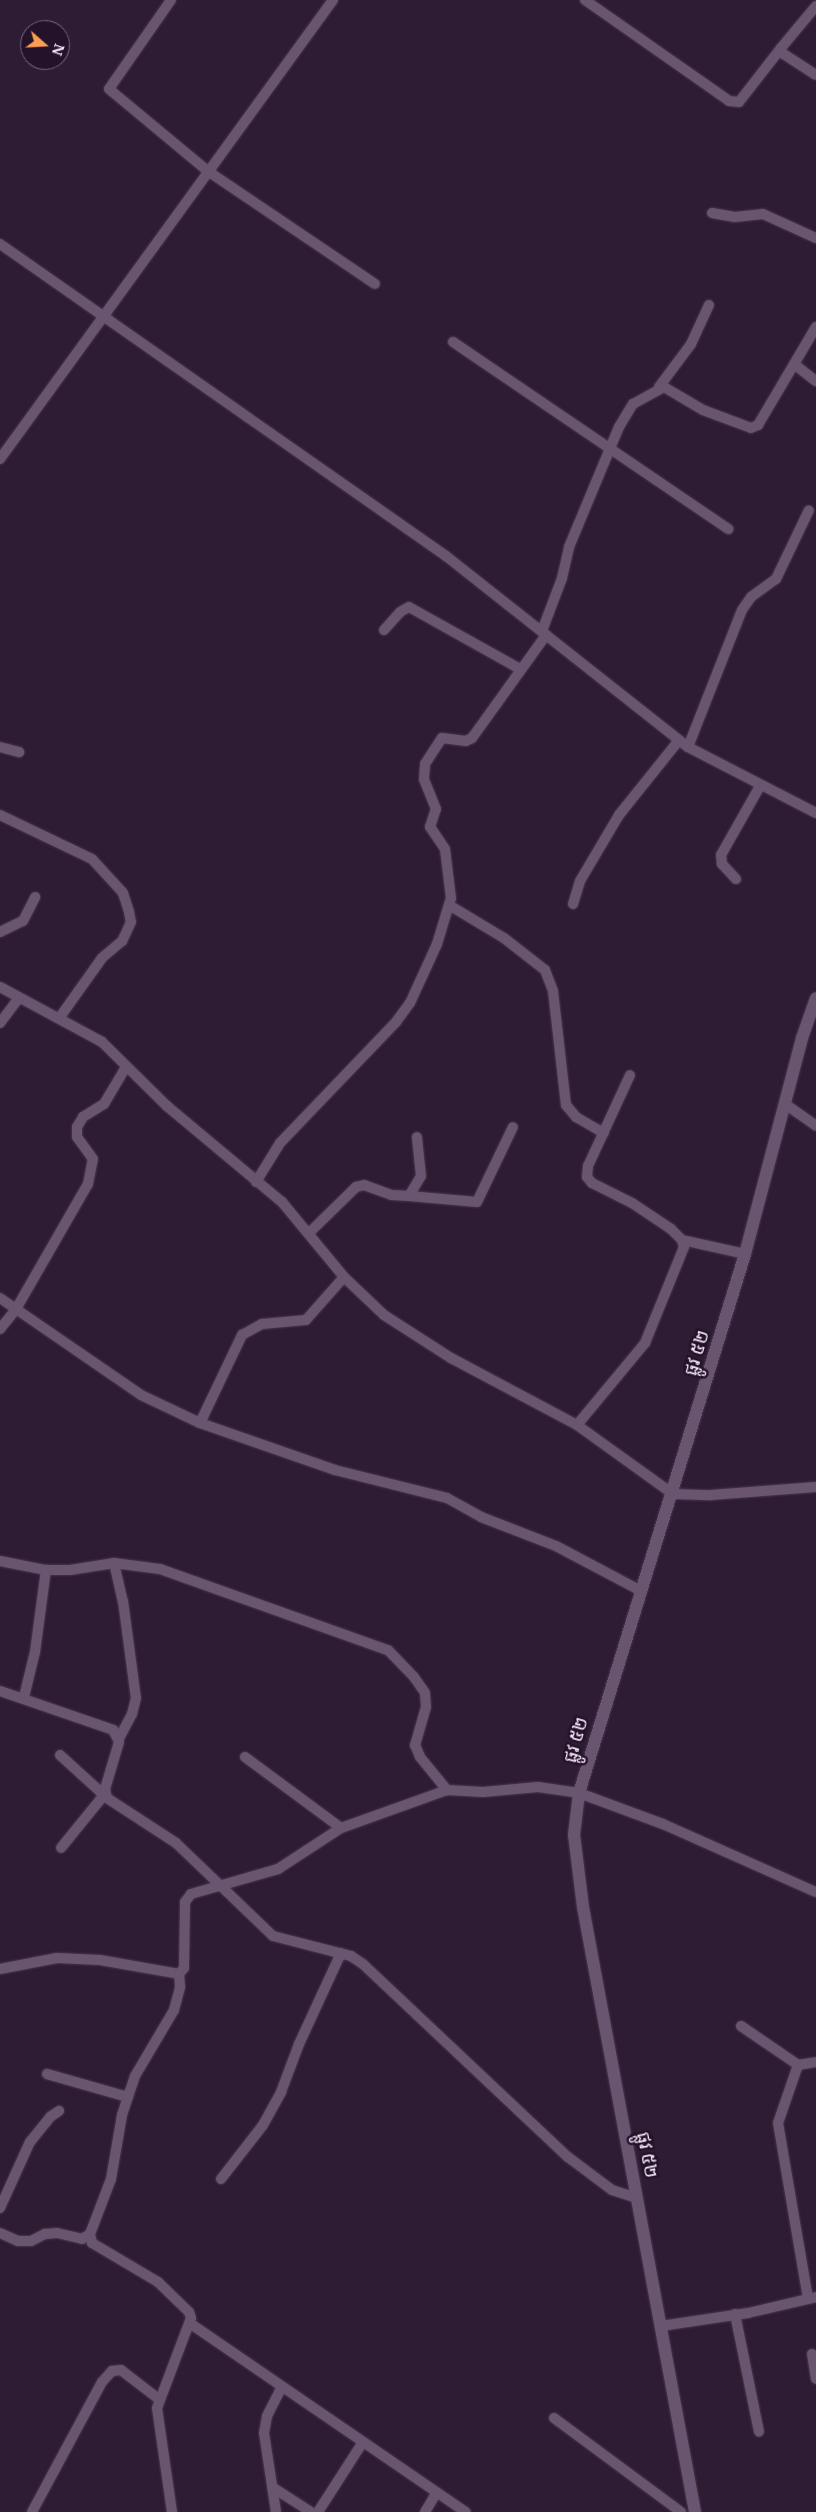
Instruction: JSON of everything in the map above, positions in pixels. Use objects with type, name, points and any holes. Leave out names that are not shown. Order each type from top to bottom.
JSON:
[{"type":"street","points":[[171,0],[109,89],[209,172],[375,284]]},
{"type":"street","points":[[0,459],[103,314],[209,172],[333,0]]},
{"type":"street","points":[[585,0],[730,101],[739,102],[816,6]]},
{"type":"street","points":[[781,48],[782,53],[816,75]]},
{"type":"street","points":[[712,213],[735,218],[763,214],[816,238]]},
{"type":"street","points":[[0,244],[103,314],[446,556],[688,747],[760,786],[816,813]]},
{"type":"street","points":[[256,1182],[280,1143],[404,1012],[437,944],[449,905],[451,888],[445,849],[430,827],[436,809],[424,779],[423,768],[442,738],[466,741],[472,738],[544,633],[562,578],[569,547],[633,404],[659,387],[693,342],[709,305]]},
{"type":"street","points":[[659,387],[668,389],[695,406],[751,428],[763,418],[816,326]]},
{"type":"street","points":[[453,342],[728,529]]},
{"type":"street","points":[[794,364],[816,381]]},
{"type":"street","points":[[688,747],[742,610],[751,597],[778,575],[809,510]]},
{"type":"street","points":[[384,630],[400,612],[410,607],[520,669]]},
{"type":"street","points":[[574,904],[580,881],[619,815],[679,740]]},
{"type":"street","points":[[0,746],[19,752]]},
{"type":"street","points":[[736,879],[722,864],[721,855],[760,786]]},
{"type":"street","points":[[0,815],[92,859],[123,893],[129,912],[131,922],[122,941],[102,958],[60,1017]]},
{"type":"street","points":[[0,932],[23,921],[36,897]]},
{"type":"street","points":[[449,905],[504,938],[545,970],[553,991],[566,1105],[576,1117],[604,1133]]},
{"type":"street","points":[[0,987],[18,998],[60,1017],[102,1042],[122,1058],[126,1067],[256,1182],[282,1202],[344,1277],[384,1315],[451,1358],[577,1425],[672,1494],[711,1495],[816,1487]]},
{"type":"street","points":[[0,1023],[18,998]]},
{"type":"street","name":"ផ្លូវ ៥២","points":[[695,2512],[576,1864],[574,1834],[579,1794],[745,1254],[785,1104],[816,998]]},
{"type":"street","points":[[0,1329],[16,1309],[88,1184],[93,1160],[77,1137],[77,1127],[83,1118],[104,1104],[126,1067]]},
{"type":"street","points":[[630,1075],[586,1171],[592,1183],[632,1203],[682,1240],[745,1254]]},
{"type":"street","points":[[785,1104],[816,1126]]},
{"type":"street","points":[[309,1233],[356,1186],[364,1185],[392,1195],[477,1202],[513,1127]]},
{"type":"street","points":[[409,1196],[421,1176],[417,1137]]},
{"type":"street","points":[[577,1425],[645,1343],[682,1255],[682,1240]]},
{"type":"street","points":[[200,1423],[242,1335],[262,1324],[306,1320],[344,1277]]},
{"type":"street","points":[[0,1298],[141,1395],[200,1423],[335,1470],[447,1498],[481,1517],[556,1546],[641,1591]]},
{"type":"street","points":[[0,1562],[46,1570],[70,1570],[114,1563],[160,1569],[216,1587],[394,1654],[425,1693],[426,1707],[415,1745],[417,1751],[447,1790]]},
{"type":"street","points":[[61,1848],[104,1795],[119,1738],[132,1714],[136,1698],[123,1601],[114,1563]]},
{"type":"street","points":[[24,1697],[35,1652],[46,1570]]},
{"type":"street","points":[[0,1691],[24,1697],[110,1728],[119,1738]]},
{"type":"street","points":[[60,1755],[104,1795],[176,1843],[273,1936],[341,1953],[357,1960],[384,1982],[568,2157],[612,2190],[637,2198]]},
{"type":"street","points":[[245,1757],[341,1828]]},
{"type":"street","points":[[172,2512],[157,2408],[191,2324],[189,2312],[158,2282],[92,2243],[90,2234],[111,2180],[128,2097],[141,2063],[174,2010],[180,1987],[179,1974],[184,1968],[187,1898],[218,1884],[278,1869],[341,1828],[365,1821],[447,1790],[483,1792],[538,1787],[579,1794],[663,1824],[816,1892]]},
{"type":"street","points":[[221,2179],[263,2124],[281,2092],[299,2044],[341,1953]]},
{"type":"street","points":[[0,1968],[57,1958],[100,1960],[179,1974]]},
{"type":"street","points":[[742,2026],[798,2065],[816,2062]]},
{"type":"street","points":[[661,2326],[735,2314],[812,2298],[778,2123],[798,2065]]},
{"type":"street","points":[[47,2074],[128,2097]]},
{"type":"street","points":[[0,2208],[30,2142],[50,2117],[59,2111]]},
{"type":"street","points":[[0,2233],[18,2241],[31,2241],[45,2234],[57,2233],[82,2239],[90,2234]]},
{"type":"street","points":[[735,2314],[759,2432]]},
{"type":"street","points":[[191,2324],[466,2512]]},
{"type":"street","points":[[812,2354],[816,2379]]},
{"type":"street","points":[[32,2512],[102,2382],[112,2371],[122,2370],[160,2400]]},
{"type":"street","points":[[276,2512],[265,2444],[265,2424],[282,2387]]},
{"type":"street","points":[[554,2418],[681,2512]]},
{"type":"street","points":[[318,2512],[363,2442]]},
{"type":"street","points":[[272,2486],[311,2512]]},
{"type":"street","points":[[425,2512],[437,2492]]}]
